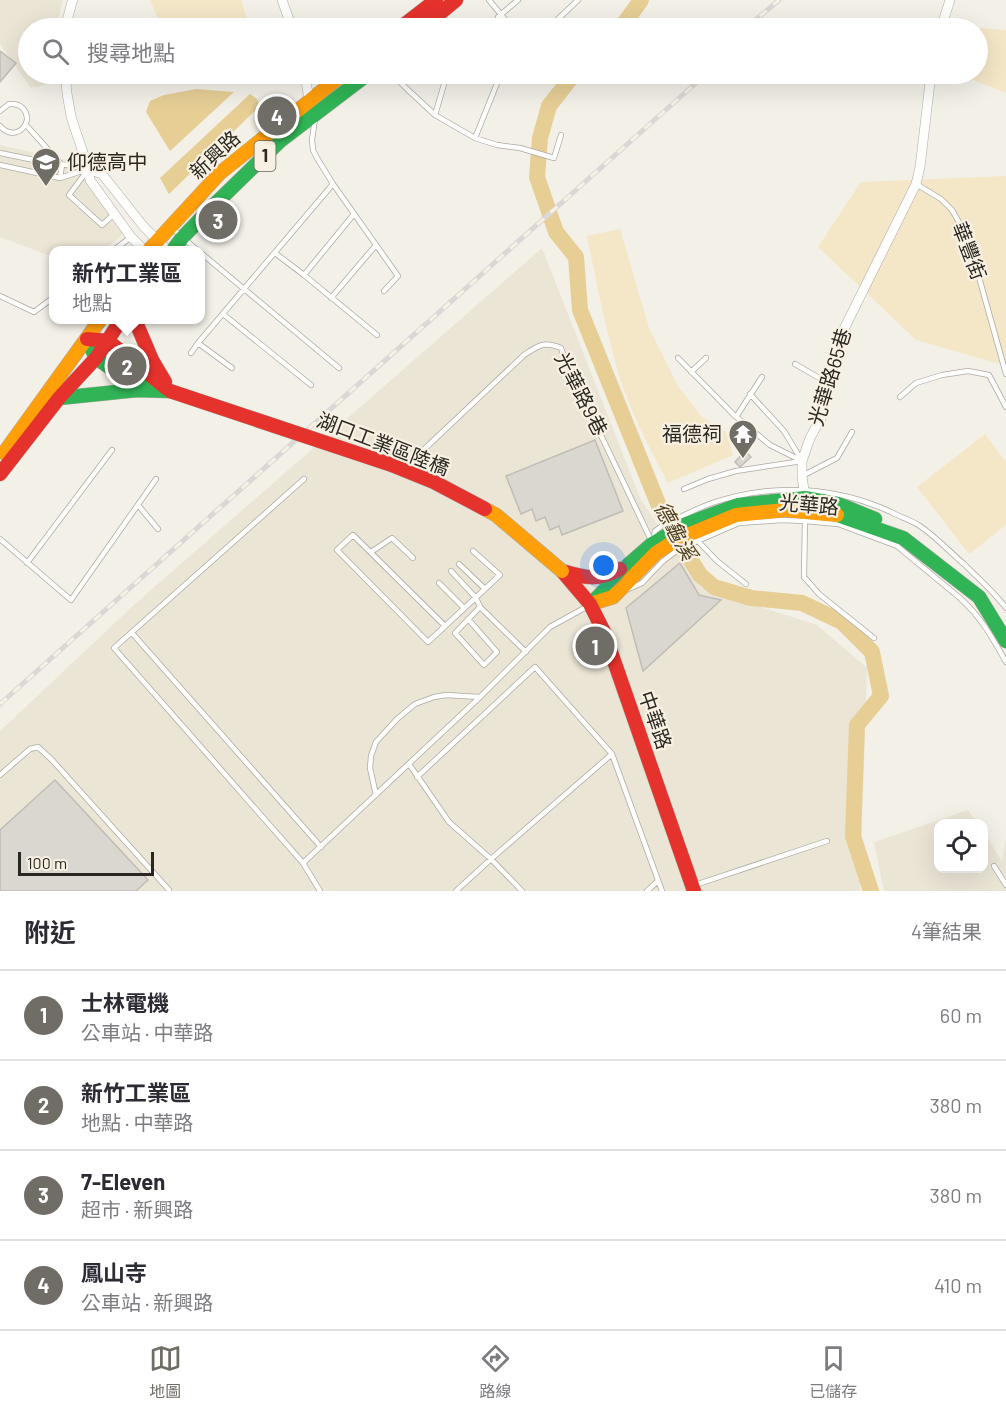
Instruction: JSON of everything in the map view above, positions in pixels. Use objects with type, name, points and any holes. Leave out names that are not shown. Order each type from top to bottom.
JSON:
[{"type":"street","points":[[68,18],[73,0]]},
{"type":"street","points":[[282,0],[288,18]]},
{"type":"street","points":[[413,18],[436,0]]},
{"type":"street","points":[[434,18],[456,0]]},
{"type":"street","points":[[944,18],[950,0]]},
{"type":"street","points":[[66,84],[71,116],[90,180],[140,246]]},
{"type":"street","points":[[307,84],[312,106]]},
{"type":"street","name":"新興路","points":[[176,246],[333,84]]},
{"type":"street","name":"新興路","points":[[159,246],[170,227],[220,173],[312,106],[350,84]]},
{"type":"street","points":[[916,184],[929,84]]},
{"type":"street","points":[[88,169],[102,174],[157,246]]},
{"type":"street","name":"光華路65巷","points":[[805,505],[802,461],[810,438],[821,418],[838,340],[916,184]]},
{"type":"street","points":[[0,458],[97,324]]},
{"type":"street","points":[[0,474],[59,398],[96,358],[119,324]]},
{"type":"street","points":[[137,324],[152,360],[170,391]]},
{"type":"street","points":[[87,339],[108,341],[170,391]]},
{"type":"street","points":[[87,339],[96,358],[127,379],[170,391]]},
{"type":"street","points":[[59,398],[137,390],[170,391]]},
{"type":"street","name":"湖口工業區陸橋","points":[[170,391],[392,465],[434,482],[496,515],[562,571]]},
{"type":"street","name":"光華路","points":[[590,604],[652,544],[736,515],[785,510],[805,505],[838,504],[908,531],[984,594],[1002,632]]},
{"type":"street","name":"光華路","points":[[805,505],[903,538],[965,593],[980,597],[1002,632]]},
{"type":"street","name":"光華路","points":[[590,604],[613,597],[671,538]]},
{"type":"street","points":[[562,571],[581,577],[602,578],[628,565]]},
{"type":"street","name":"中華路","points":[[562,571],[590,604],[607,639],[693,888]]},
{"type":"lane","points":[[489,0],[502,18]]},
{"type":"lane","points":[[499,15],[518,0]]},
{"type":"lane","points":[[559,18],[578,0]]},
{"type":"lane","points":[[402,84],[435,115],[475,138],[554,158],[561,135]]},
{"type":"lane","points":[[435,115],[444,84]]},
{"type":"lane","points":[[475,138],[497,84]]},
{"type":"lane","points":[[0,111],[9,104],[18,105],[25,110],[27,115],[26,125],[14,133],[0,126]]},
{"type":"lane","points":[[312,106],[313,150],[333,184],[398,276],[384,291]]},
{"type":"lane","points":[[26,125],[62,165]]},
{"type":"lane","points":[[0,153],[88,169]]},
{"type":"lane","points":[[0,165],[60,178],[88,169]]},
{"type":"lane","points":[[60,178],[62,165]]},
{"type":"lane","points":[[88,169],[69,195],[102,225],[115,214]]},
{"type":"lane","points":[[191,353],[333,184]]},
{"type":"lane","name":"華豐街","points":[[916,184],[941,199],[952,210],[968,238],[1006,374]]},
{"type":"lane","points":[[304,275],[354,214]]},
{"type":"lane","points":[[170,227],[192,246]]},
{"type":"lane","points":[[119,246],[131,237]]},
{"type":"lane","points":[[331,298],[376,245]]},
{"type":"lane","points":[[275,253],[376,335]]},
{"type":"lane","points":[[205,257],[339,368]]},
{"type":"lane","points":[[0,296],[34,312],[49,301]]},
{"type":"lane","points":[[223,314],[311,385]]},
{"type":"lane","points":[[198,343],[232,368]]},
{"type":"lane","name":"光華路9巷","points":[[416,457],[524,355],[537,346],[549,343],[561,348],[652,544]]},
{"type":"lane","points":[[678,358],[736,417],[770,445],[802,461]]},
{"type":"lane","points":[[691,372],[706,358]]},
{"type":"lane","points":[[795,364],[828,383]]},
{"type":"lane","points":[[900,397],[916,383],[942,375],[968,371],[989,375],[1006,406]]},
{"type":"lane","points":[[736,417],[762,376]]},
{"type":"lane","points":[[750,394],[784,431],[802,461]]},
{"type":"lane","points":[[802,476],[837,458],[852,432]]},
{"type":"lane","points":[[27,563],[112,450]]},
{"type":"lane","points":[[684,489],[736,471],[802,461]]},
{"type":"lane","points":[[0,539],[71,600],[156,479]]},
{"type":"lane","points":[[304,479],[114,648],[303,863],[320,891]]},
{"type":"lane","name":"光華路","points":[[689,532],[712,503],[736,496],[756,492],[805,505],[843,495],[876,505],[919,526],[946,547],[996,595],[1006,608]]},
{"type":"lane","points":[[805,505],[804,577],[819,594],[874,638]]},
{"type":"lane","points":[[138,506],[158,529]]},
{"type":"lane","points":[[689,532],[717,561],[746,585]]},
{"type":"lane","points":[[445,626],[353,535],[337,550],[428,642],[500,575],[473,551]]},
{"type":"lane","points":[[371,552],[392,538],[412,558]]},
{"type":"lane","points":[[459,564],[485,589]]},
{"type":"lane","points":[[451,571],[476,598],[480,607],[526,652]]},
{"type":"lane","points":[[440,583],[464,608]]},
{"type":"lane","points":[[303,863],[480,697],[550,627],[590,604]]},
{"type":"lane","points":[[468,619],[497,652],[483,665],[454,633],[468,619],[480,607]]},
{"type":"lane","name":"光華路","points":[[1002,632],[1006,662]]},
{"type":"lane","points":[[132,633],[321,846]]},
{"type":"lane","points":[[417,777],[535,667],[612,754],[662,891]]},
{"type":"lane","points":[[376,795],[370,768],[371,756],[376,742],[397,719],[415,704],[434,698],[446,695],[480,697]]},
{"type":"lane","points":[[0,775],[30,749],[38,747],[169,891]]},
{"type":"lane","points":[[456,891],[612,754]]},
{"type":"lane","points":[[409,764],[449,822],[491,859],[522,891]]},
{"type":"lane","points":[[693,888],[827,842]]},
{"type":"lane","points":[[994,866],[1006,885]]},
{"type":"lane","points":[[647,891],[658,881]]},
{"type":"shaded area","points":[[0,0],[63,0],[58,18],[18,18],[18,70],[0,44]]},
{"type":"shaded area","points":[[150,0],[241,0],[247,18],[158,18]]},
{"type":"shaded area","points":[[988,29],[1006,30],[1006,93],[984,84],[988,84]]},
{"type":"shaded area","points":[[28,84],[50,84],[31,88]]},
{"type":"shaded area","points":[[196,89],[234,92],[170,151],[146,112],[150,101],[164,95]]},
{"type":"shaded area","points":[[250,94],[257,99],[260,106],[169,194],[160,178]]},
{"type":"shaded area","name":"仰德高中","points":[[0,145],[71,161],[128,230],[109,246],[49,246],[49,255],[0,237]]},
{"type":"shaded area","points":[[1006,176],[1006,366],[916,340],[818,247],[861,182]]},
{"type":"shaded area","points":[[620,229],[649,328],[678,386],[702,417],[726,432],[733,455],[668,483],[641,430],[619,375],[605,323],[587,236]]},
{"type":"shaded area","points":[[542,248],[641,500],[701,588],[817,625],[867,668],[860,891],[0,891],[0,731],[135,604]]},
{"type":"shaded area","points":[[985,434],[1006,462],[1006,525],[969,554],[917,487]]},
{"type":"shaded area","points":[[968,810],[974,819],[942,819]]},
{"type":"shaded area","points":[[934,822],[934,873],[988,873],[988,839],[1002,861],[1006,843],[1006,891],[884,891],[874,842]]},
{"type":"building","points":[[0,51],[16,63],[0,82]]},
{"type":"building","points":[[595,440],[623,511],[562,535],[559,526],[550,530],[545,517],[536,521],[532,509],[521,514],[506,476]]},
{"type":"building","name":"福德祠","points":[[745,451],[751,457],[740,467],[735,462]]},
{"type":"building","points":[[680,563],[699,595],[721,600],[643,671],[626,608]]},
{"type":"building","points":[[55,780],[148,880],[136,891],[0,891],[0,830]]},
{"type":"waterway","name":"德龜溪","points":[[628,18],[641,0]]},
{"type":"waterway","name":"德龜溪","points":[[566,84],[549,106],[540,138],[537,177],[556,232],[576,257],[580,310],[661,511],[700,575],[714,587],[751,598],[802,603],[842,622],[872,652],[881,696],[857,725],[853,836],[871,891]]},
{"type":"railway","points":[[758,18],[779,0]]},
{"type":"railway","points":[[0,704],[695,84]]},
{"type":"traffic: fast","points":[[176,246],[210,209],[280,141],[355,84]]},
{"type":"traffic: fast","points":[[87,339],[96,358],[127,379],[151,386]]},
{"type":"traffic: fast","points":[[59,398],[137,390],[170,391]]},
{"type":"traffic: fast","points":[[592,603],[628,565],[652,544],[686,524],[738,505],[805,498],[838,504],[875,519]]},
{"type":"traffic: fast","points":[[837,515],[903,538],[979,597],[1006,641]]},
{"type":"traffic: slow","points":[[153,246],[220,173],[331,84]]},
{"type":"traffic: slow","points":[[4,453],[97,324]]},
{"type":"traffic: slow","points":[[485,509],[496,515],[562,571]]},
{"type":"traffic: slow","points":[[590,604],[613,597],[656,553],[678,539],[736,515],[785,510],[837,515]]},
{"type":"traffic: jam","points":[[413,18],[436,0]]},
{"type":"traffic: jam","points":[[434,18],[456,0]]},
{"type":"traffic: jam","points":[[0,474],[59,398],[96,358],[118,324]]},
{"type":"traffic: jam","points":[[137,324],[152,360],[165,382]]},
{"type":"traffic: jam","points":[[87,339],[108,341],[166,388]]},
{"type":"traffic: jam","points":[[170,391],[392,465],[434,482],[485,509]]},
{"type":"traffic: jam","points":[[562,571],[598,577],[620,569]]},
{"type":"traffic: jam","points":[[562,571],[590,604],[604,632],[694,891]]},
{"type":"place","name":"鳳山寺","points":[[277,116]]},
{"type":"place","name":"仰德高中","points":[[46,188]]},
{"type":"place","name":"7-Eleven","points":[[218,220]]},
{"type":"place","name":"新竹工業區","points":[[127,366]]},
{"type":"place","name":"福德祠","points":[[743,460]]},
{"type":"place","name":"士林電機","points":[[595,646]]}]
